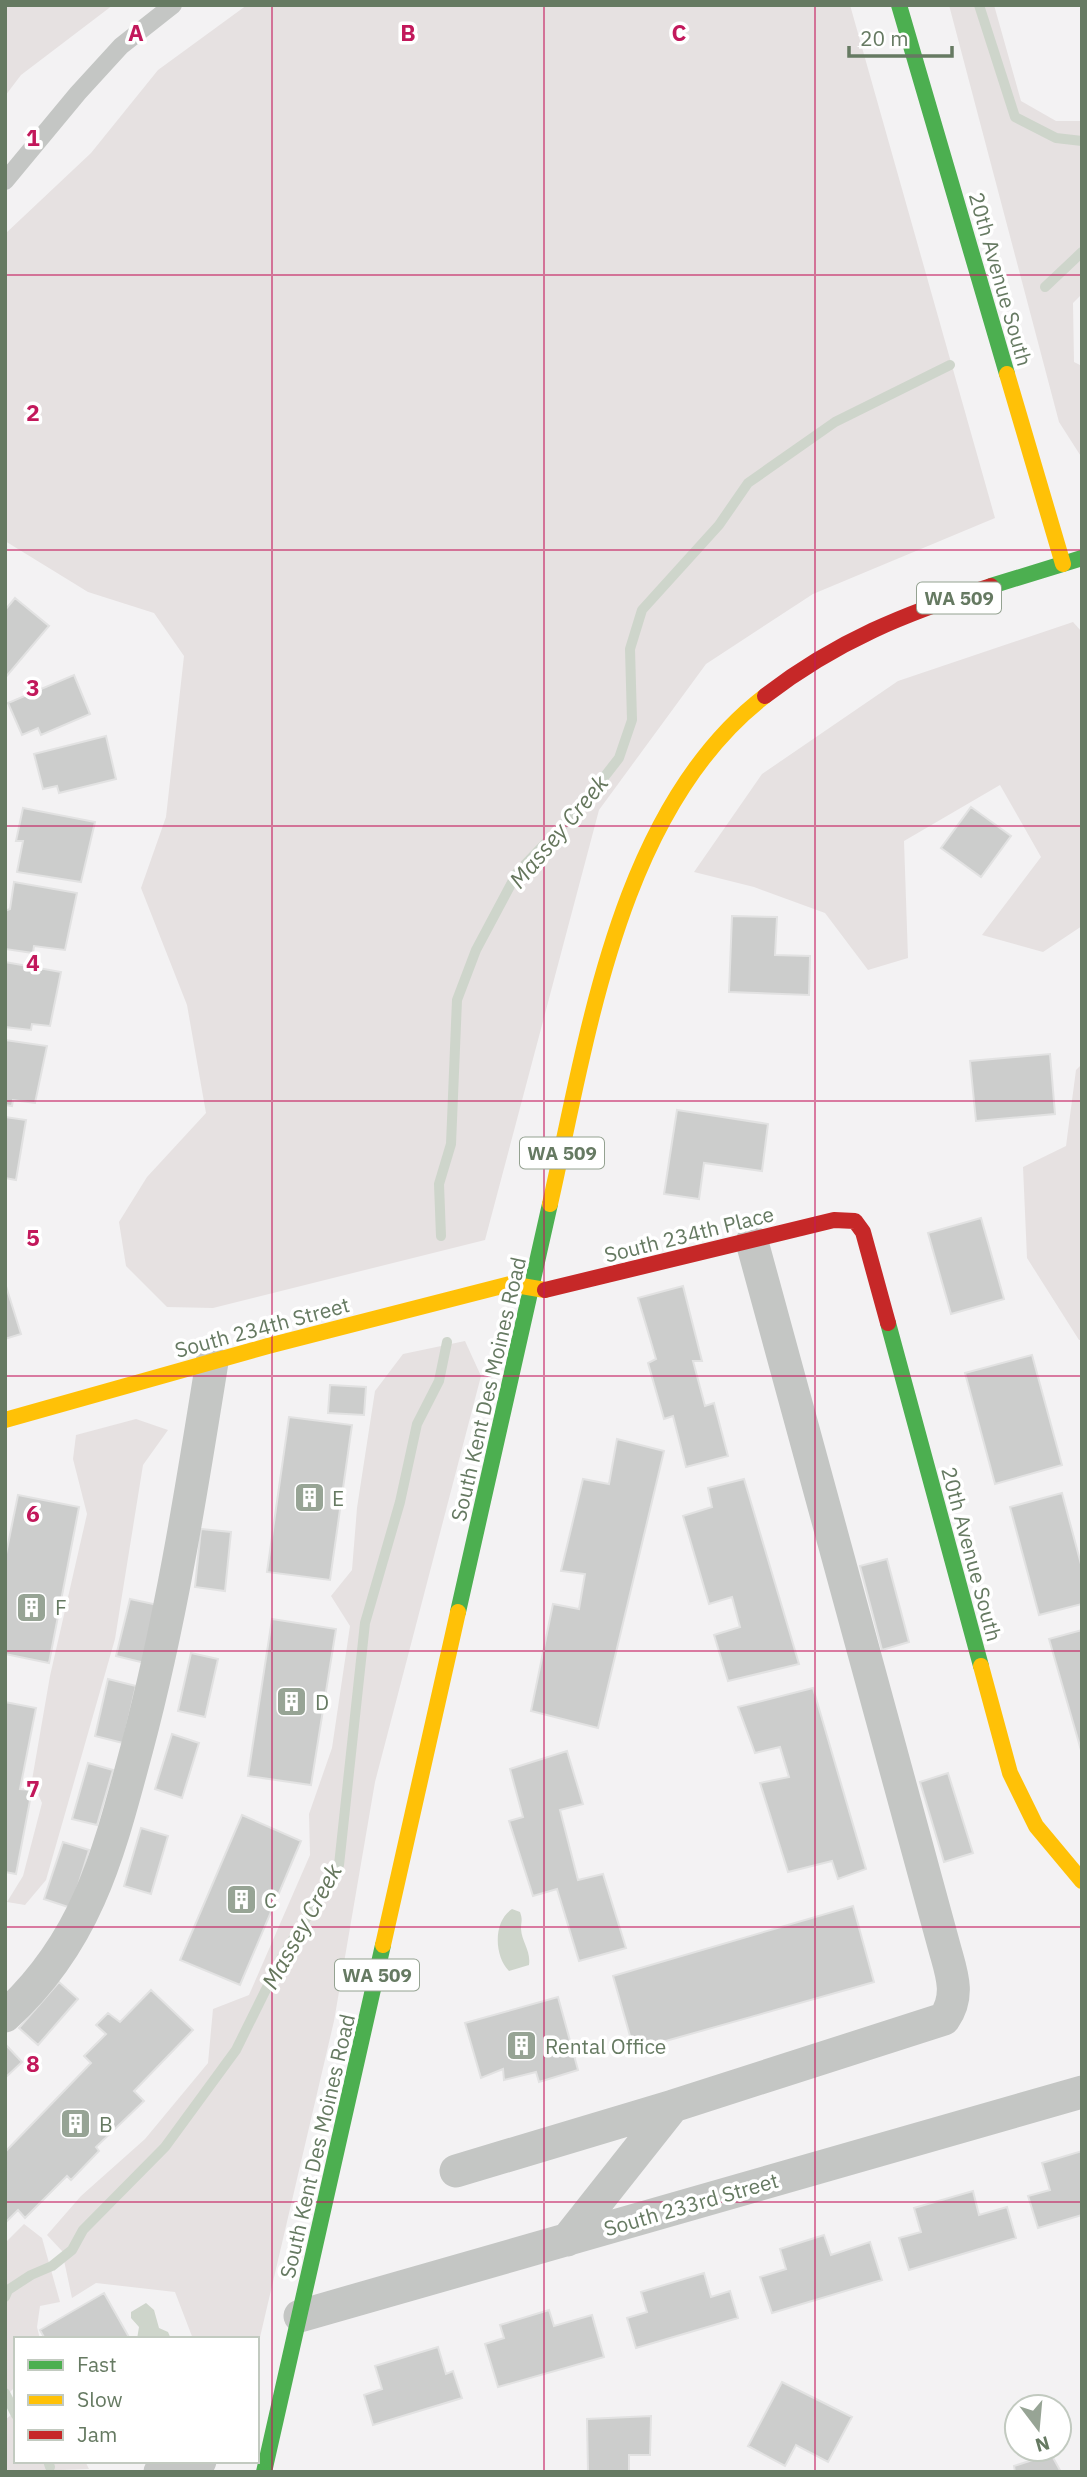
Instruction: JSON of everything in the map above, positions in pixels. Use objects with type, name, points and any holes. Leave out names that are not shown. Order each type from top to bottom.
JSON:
[{"type":"main road","name":"20th Avenue South","points":[[899,5],[1063,564]]},
{"type":"main road","name":"South Kent Des Moines Road","points":[[264,2454],[300,2316],[600,981],[615,928],[655,835],[692,775],[713,747],[762,695],[823,654],[893,620],[1082,558]]},
{"type":"main road","name":"South 234th Place","points":[[532,1287],[547,1290],[834,1220],[855,1222]]},
{"type":"main road","name":"20th Avenue South","points":[[855,1222],[863,1232],[1010,1773],[1036,1826],[1082,1881]]},
{"type":"main road","name":"South 234th Street","points":[[5,1420],[212,1362],[510,1284],[532,1287]]},
{"type":"street","points":[[456,2171],[673,2106],[944,2019],[953,2006],[954,1986],[944,1946],[752,1242]]},
{"type":"street","points":[[5,2016],[29,1994],[68,1943],[106,1862],[172,1606],[212,1362]]},
{"type":"street","name":"South 233rd Street","points":[[300,2316],[1082,2092]]},
{"type":"street","points":[[567,2240],[673,2106]]},
{"type":"street","points":[[160,2472],[193,2463]]},
{"type":"lane","points":[[5,181],[121,46],[173,5]]},
{"type":"shaded area","points":[[5,5],[113,5],[21,75],[5,96]]},
{"type":"shaded area","points":[[247,5],[850,5],[995,518],[813,594],[706,664],[599,810],[485,1240],[213,1308],[167,1307],[126,1266],[119,1222],[147,1177],[206,1113],[187,1005],[141,888],[166,817],[184,656],[154,613],[88,592],[5,541],[5,234],[91,153],[158,70]]},
{"type":"shaded area","points":[[949,5],[994,5],[1021,101],[1056,121],[1082,121],[1082,294],[1073,303],[1074,362],[1082,366],[1082,458],[1059,422]]},
{"type":"shaded area","points":[[1073,622],[1082,632],[1082,926],[1043,952],[982,935],[1041,857],[1000,785],[904,841],[908,958],[868,970],[825,913],[754,887],[694,872],[762,774],[898,681]]},
{"type":"shaded area","points":[[1082,1064],[1082,1340],[1079,1340],[1027,1258],[1023,1167],[1066,1146],[1076,1070]]},
{"type":"shaded area","points":[[465,1341],[481,1376],[375,1782],[334,2021],[259,2341],[259,2337],[192,2337],[175,2292],[96,2283],[72,2298],[62,2251],[47,2235],[81,2196],[145,2139],[208,2063],[213,2009],[249,1995],[310,1855],[309,1814],[332,1748],[350,1626],[331,1596],[352,1570],[357,1508],[375,1391],[403,1354]]},
{"type":"shaded area","points":[[136,1419],[168,1430],[143,1465],[115,1639],[46,1880],[25,1905],[7,1902],[23,1876],[42,1803],[32,1780],[50,1676],[87,1514],[73,1459],[76,1435]]},
{"type":"shaded area","points":[[512,1909],[520,1912],[529,1965],[509,1971],[500,1957],[498,1939],[501,1922]]},
{"type":"shaded area","points":[[24,2224],[42,2238],[60,2302],[40,2306],[37,2327],[40,2337],[14,2337],[14,2388],[5,2397],[5,2243]]},
{"type":"shaded area","points":[[146,2303],[154,2310],[159,2328],[168,2332],[170,2337],[137,2337],[139,2327],[131,2318],[131,2312]]},
{"type":"shaded area","points":[[14,2413],[14,2463],[86,2463],[89,2469],[5,2472],[5,2420]]},
{"type":"building","points":[[15,598],[49,626],[5,678],[5,610]]},
{"type":"building","points":[[74,675],[90,714],[41,735],[38,728],[22,735],[8,703]]},
{"type":"building","points":[[106,736],[116,779],[59,793],[57,786],[43,789],[34,754]]},
{"type":"building","points":[[971,807],[1011,836],[981,877],[941,848]]},
{"type":"building","points":[[23,808],[95,822],[81,882],[17,872],[23,841],[16,841]]},
{"type":"building","points":[[14,882],[77,893],[65,950],[34,946],[33,953],[5,949],[5,911],[10,909]]},
{"type":"building","points":[[732,916],[777,917],[775,955],[810,956],[809,995],[729,992]]},
{"type":"building","points":[[5,962],[61,972],[50,1026],[32,1024],[31,1030],[5,1027]]},
{"type":"building","points":[[5,1040],[47,1046],[35,1103],[13,1100],[12,1106],[5,1105]]},
{"type":"building","points":[[1050,1054],[1055,1114],[976,1121],[970,1061]]},
{"type":"building","points":[[677,1110],[768,1124],[762,1171],[704,1163],[699,1199],[664,1194]]},
{"type":"building","points":[[5,1117],[26,1120],[16,1180],[5,1178]]},
{"type":"building","points":[[981,1218],[1004,1299],[951,1314],[928,1233]]},
{"type":"building","points":[[5,1283],[21,1334],[5,1339]]},
{"type":"building","points":[[683,1286],[702,1361],[693,1361],[705,1406],[714,1403],[728,1456],[686,1467],[673,1416],[664,1419],[648,1363],[656,1359],[638,1298]]},
{"type":"building","points":[[1032,1355],[1062,1465],[995,1484],[965,1373]]},
{"type":"building","points":[[330,1385],[366,1387],[364,1415],[328,1413]]},
{"type":"building","name":"E","points":[[289,1417],[352,1425],[330,1580],[267,1572]]},
{"type":"building","points":[[617,1439],[664,1451],[598,1728],[531,1711],[553,1604],[579,1609],[585,1574],[561,1571],[583,1479],[609,1484]]},
{"type":"building","points":[[744,1479],[799,1664],[728,1681],[714,1635],[740,1627],[732,1597],[709,1604],[683,1516],[712,1507],[708,1488]]},
{"type":"building","points":[[1062,1493],[1082,1568],[1082,1604],[1039,1615],[1010,1507]]},
{"type":"building","name":"F","points":[[18,1495],[79,1507],[49,1663],[5,1654],[5,1559]]},
{"type":"building","points":[[201,1529],[231,1532],[225,1591],[195,1587]]},
{"type":"building","points":[[887,1559],[909,1642],[882,1650],[860,1566]]},
{"type":"building","points":[[130,1599],[158,1605],[145,1663],[116,1656]]},
{"type":"building","name":"D","points":[[272,1619],[336,1629],[311,1785],[248,1776]]},
{"type":"building","points":[[1082,1630],[1082,1750],[1081,1750],[1049,1639]]},
{"type":"building","points":[[191,1653],[218,1659],[205,1717],[178,1711]]},
{"type":"building","points":[[108,1679],[136,1686],[123,1743],[95,1736]]},
{"type":"building","points":[[813,1688],[866,1869],[838,1879],[832,1861],[788,1872],[760,1783],[789,1777],[780,1747],[755,1753],[738,1707]]},
{"type":"building","points":[[5,1702],[36,1708],[20,1789],[32,1790],[16,1874],[5,1872]]},
{"type":"building","points":[[172,1734],[199,1743],[182,1798],[155,1789]]},
{"type":"building","points":[[567,1751],[583,1804],[560,1810],[578,1880],[603,1874],[626,1948],[579,1961],[557,1889],[533,1896],[509,1821],[523,1817],[510,1769]]},
{"type":"building","points":[[88,1763],[113,1770],[97,1825],[72,1819]]},
{"type":"building","points":[[948,1773],[973,1853],[944,1862],[920,1782]]},
{"type":"building","name":"C","points":[[242,1815],[301,1841],[240,1985],[180,1960]]},
{"type":"building","points":[[141,1828],[168,1836],[151,1894],[124,1886]]},
{"type":"building","points":[[63,1842],[89,1850],[71,1908],[44,1899]]},
{"type":"building","points":[[853,1906],[874,1982],[634,2050],[613,1976]]},
{"type":"building","points":[[59,1982],[78,1999],[38,2045],[19,2028]]},
{"type":"building","name":"B","points":[[151,1990],[193,2030],[134,2091],[144,2101],[96,2147],[99,2151],[71,2180],[67,2176],[25,2218],[18,2210],[5,2223],[5,2152],[91,2063],[84,2056],[106,2034],[96,2025],[108,2013],[120,2022]]},
{"type":"building","name":"Rental Office","points":[[558,1997],[578,2070],[539,2082],[536,2072],[504,2080],[503,2069],[481,2078],[465,2023]]},
{"type":"building","points":[[5,2044],[22,2062],[5,2078]]},
{"type":"building","points":[[1082,2151],[1082,2215],[1038,2228],[1028,2196],[1050,2190],[1042,2163]]},
{"type":"building","points":[[973,2191],[979,2215],[1007,2207],[1016,2238],[909,2270],[899,2238],[921,2232],[914,2208]]},
{"type":"building","points":[[824,2235],[831,2255],[870,2242],[882,2280],[772,2313],[760,2277],[786,2269],[780,2249]]},
{"type":"building","points":[[704,2273],[711,2297],[730,2291],[738,2318],[636,2348],[627,2318],[647,2312],[641,2292]]},
{"type":"building","points":[[104,2293],[129,2337],[44,2337],[40,2330]]},
{"type":"building","points":[[549,2310],[554,2326],[592,2315],[604,2357],[498,2387],[485,2344],[504,2338],[500,2325]]},
{"type":"building","points":[[438,2347],[446,2374],[453,2371],[462,2398],[373,2425],[364,2395],[382,2389],[375,2366]]},
{"type":"building","points":[[782,2382],[852,2417],[828,2462],[796,2445],[785,2466],[748,2446]]},
{"type":"building","points":[[651,2416],[650,2455],[629,2455],[629,2472],[588,2472],[587,2419]]},
{"type":"building","points":[[1023,2463],[1056,2463],[1061,2472],[1015,2472],[1014,2466]]},
{"type":"waterway","name":"Massey Creek","points":[[979,5],[1015,117],[1056,138],[1082,141]]},
{"type":"waterway","name":"Massey Creek","points":[[1045,287],[1082,252]]},
{"type":"waterway","name":"Massey Creek","points":[[441,1236],[439,1184],[451,1144],[457,1000],[476,950],[517,873],[584,803],[619,758],[632,720],[630,649],[642,610],[719,525],[748,483],[835,422],[950,365]]},
{"type":"waterway","name":"Massey Creek","points":[[5,2297],[8,2290],[31,2275],[52,2266],[72,2250],[83,2230],[165,2147],[236,2050],[282,1957],[339,1865],[365,1623],[400,1502],[417,1424],[439,1381],[447,1342]]},
{"type":"waterway","name":"Massey Creek","points":[[5,2393],[14,2411]]},
{"type":"waterway","name":"Massey Creek","points":[[49,2463],[50,2467]]},
{"type":"traffic: fast","points":[[899,5],[1007,374]]},
{"type":"traffic: fast","points":[[991,586],[1082,558]]},
{"type":"traffic: fast","points":[[458,1612],[550,1204]]},
{"type":"traffic: fast","points":[[888,1323],[981,1666]]},
{"type":"traffic: fast","points":[[264,2472],[383,1945]]},
{"type":"traffic: slow","points":[[1007,374],[1063,564]]},
{"type":"traffic: slow","points":[[550,1204],[596,999],[617,929],[643,862],[675,799],[715,743],[765,696]]},
{"type":"traffic: slow","points":[[5,1420],[268,1346],[510,1284],[545,1290]]},
{"type":"traffic: slow","points":[[383,1945],[458,1612]]},
{"type":"traffic: slow","points":[[981,1666],[1010,1773],[1036,1826],[1082,1881]]},
{"type":"traffic: jam","points":[[765,696],[818,659],[873,630],[991,586]]},
{"type":"traffic: jam","points":[[545,1290],[834,1220],[855,1221],[863,1232],[888,1323]]},
{"type":"place","name":"E","points":[[309,1498]]},
{"type":"place","name":"F","points":[[32,1607]]},
{"type":"place","name":"D","points":[[292,1702]]},
{"type":"place","name":"C","points":[[241,1900]]},
{"type":"place","name":"Rental Office","points":[[522,2046]]},
{"type":"place","name":"B","points":[[76,2124]]}]
